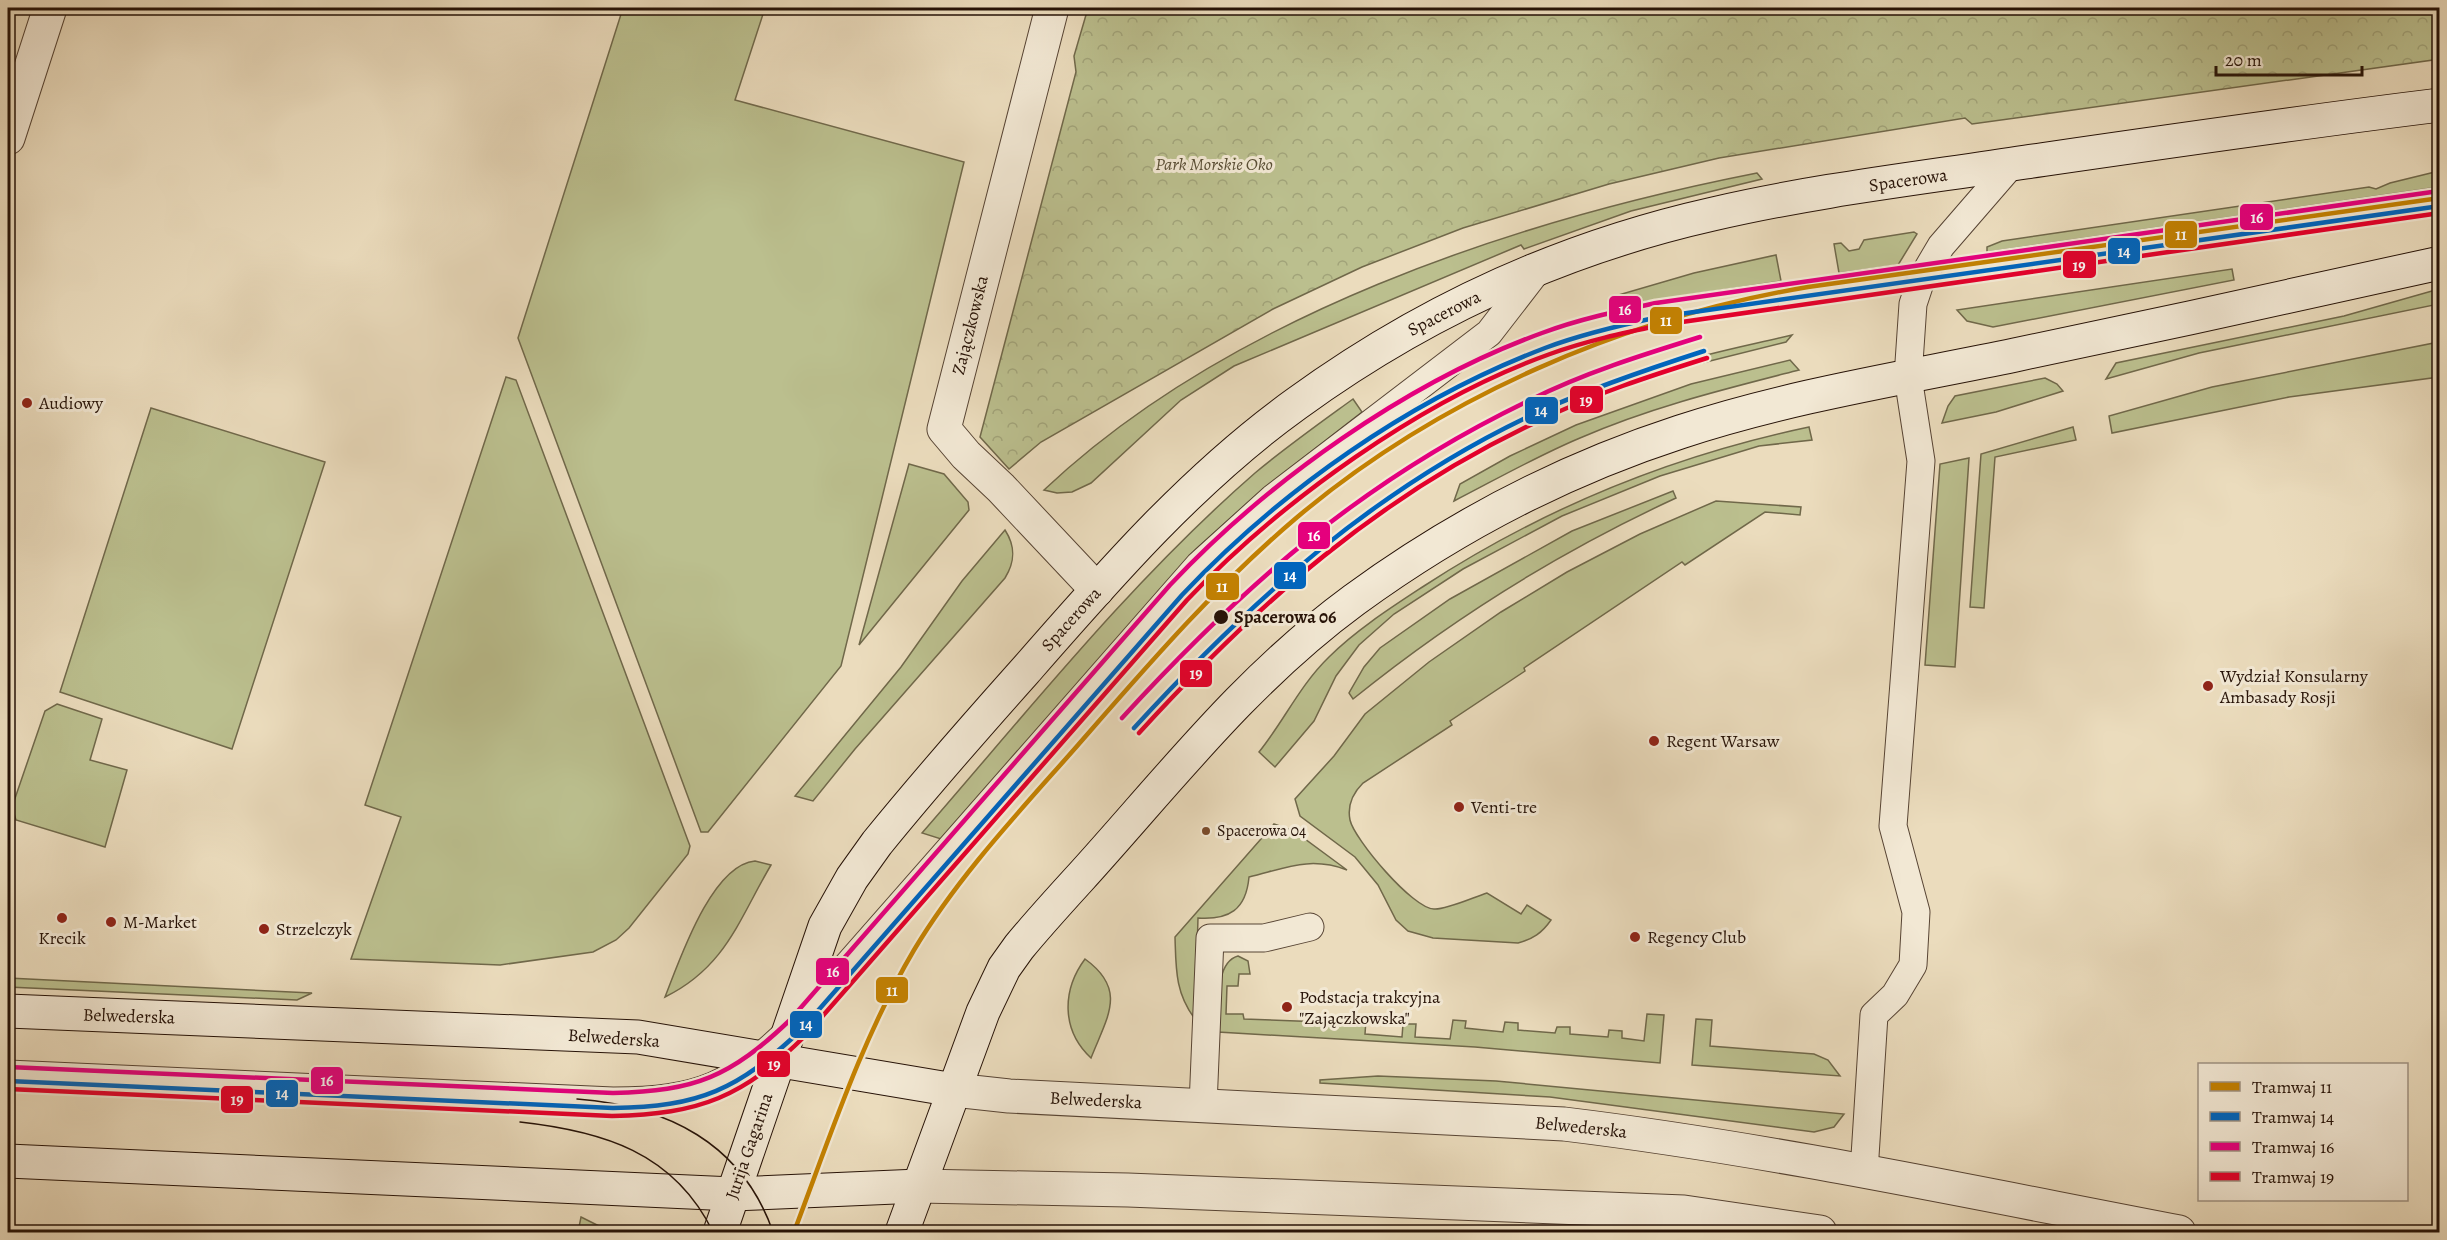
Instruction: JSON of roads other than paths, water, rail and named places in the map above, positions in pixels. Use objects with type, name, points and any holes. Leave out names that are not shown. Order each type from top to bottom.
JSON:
[{"type":"main road","points":[[8,138],[50,8]]},
{"type":"main road","name":"Zajączkowska","points":[[1052,8],[944,429],[966,455],[1001,488],[1096,590]]},
{"type":"main road","name":"Spacerowa","points":[[776,1050],[825,926],[859,869],[907,806],[1096,590],[1211,475],[1293,405],[1376,350],[1425,322],[1540,267],[1643,232],[1713,214],[1802,196],[2012,164],[2439,105]]},
{"type":"main road","points":[[902,1233],[983,1012],[1004,968],[1019,947],[1209,730],[1267,673],[1351,602],[1467,526],[1538,488],[1612,456],[1683,431],[1753,411],[2439,262]]},
{"type":"main road","name":"Belwederska","points":[[8,1011],[638,1037],[776,1050],[954,1090],[1009,1096],[1564,1124],[1629,1132],[1864,1172],[2179,1233]]},
{"type":"main road","name":"Jurija Gagarina","points":[[720,1233],[776,1050]]},
{"type":"main road","points":[[8,1161],[733,1194],[919,1186],[1117,1190],[1684,1212],[1820,1233]]},
{"type":"lane","points":[[1864,1172],[1874,1015],[1895,995],[1913,965],[1914,954],[1916,912],[1893,826],[1921,461],[1908,377],[1911,317],[1921,280],[1941,246],[2012,164]]},
{"type":"lane","points":[[8,1074],[649,1101],[679,1097],[711,1088],[741,1073],[776,1050],[1199,565],[1273,498],[1489,333],[1540,267]]},
{"type":"lane","points":[[1203,1106],[1210,938],[1264,938],[1310,927]]},
{"type":"tram line","name":"16","points":[[8,1067],[613,1093],[667,1089],[710,1077],[730,1068],[749,1055],[790,1020],[1170,585],[1209,546],[1295,472],[1342,438],[1441,378],[1491,354],[1556,328],[1656,303],[2439,191]]},
{"type":"tram line","name":"11","points":[[794,1232],[848,1088],[895,983],[932,922],[970,870],[1012,819],[1156,657],[1237,572],[1295,519],[1351,475],[1410,436],[1472,400],[1537,369],[1603,342],[1670,319],[1739,301],[1808,287],[2440,198]]},
{"type":"tram line","name":"14","points":[[8,1081],[613,1108],[643,1107],[694,1099],[737,1081],[778,1051],[801,1030],[1182,595],[1220,556],[1305,484],[1396,421],[1445,394],[1494,369],[1545,348],[1602,330],[1659,317],[2440,206]]},
{"type":"tram line","name":"19","points":[[8,1089],[612,1116],[671,1111],[719,1098],[762,1074],[806,1035],[1187,600],[1224,563],[1265,526],[1355,457],[1452,398],[1501,374],[1550,354],[1591,341],[1661,325],[2440,213]]},
{"type":"tram line","name":"16","points":[[1122,718],[1168,669],[1262,579],[1310,538],[1413,464],[1470,431],[1550,390],[1614,365],[1700,337]]},
{"type":"tram line","name":"14","points":[[1134,728],[1179,680],[1271,591],[1320,549],[1371,510],[1424,474],[1538,412],[1620,379],[1704,351]]},
{"type":"tram line","name":"19","points":[[1139,733],[1229,640],[1276,597],[1324,556],[1427,482],[1482,450],[1581,402],[1707,358]]},
{"type":"tram line","points":[[577,1099],[641,1110],[697,1135],[721,1153],[742,1175],[759,1201],[773,1232]]},
{"type":"tram line","points":[[520,1122],[579,1132],[633,1150],[656,1164],[678,1182],[697,1205],[713,1232]]},
{"type":"place","name":"Audiowy","points":[[27,403]]},
{"type":"place","name":"Spacerowa 06","points":[[1221,617]]},
{"type":"place","name":"Wydział Konsularny Ambasady Rosji","points":[[2208,686]]},
{"type":"place","name":"Regent Warsaw","points":[[1654,741]]},
{"type":"place","name":"Venti-tre","points":[[1459,807]]},
{"type":"place","name":"Spacerowa 04","points":[[1206,831]]},
{"type":"place","name":"Krecik","points":[[62,918]]},
{"type":"place","name":"M-Market","points":[[111,922]]},
{"type":"place","name":"Strzelczyk","points":[[264,929]]},
{"type":"place","name":"Regency Club","points":[[1635,937]]},
{"type":"place","name":"Podstacja trakcyjna \"Zajączkowska\"","points":[[1287,1007]]},
{"type":"park label","name":"Park Morskie Oko","points":[[1214,164]]}]
